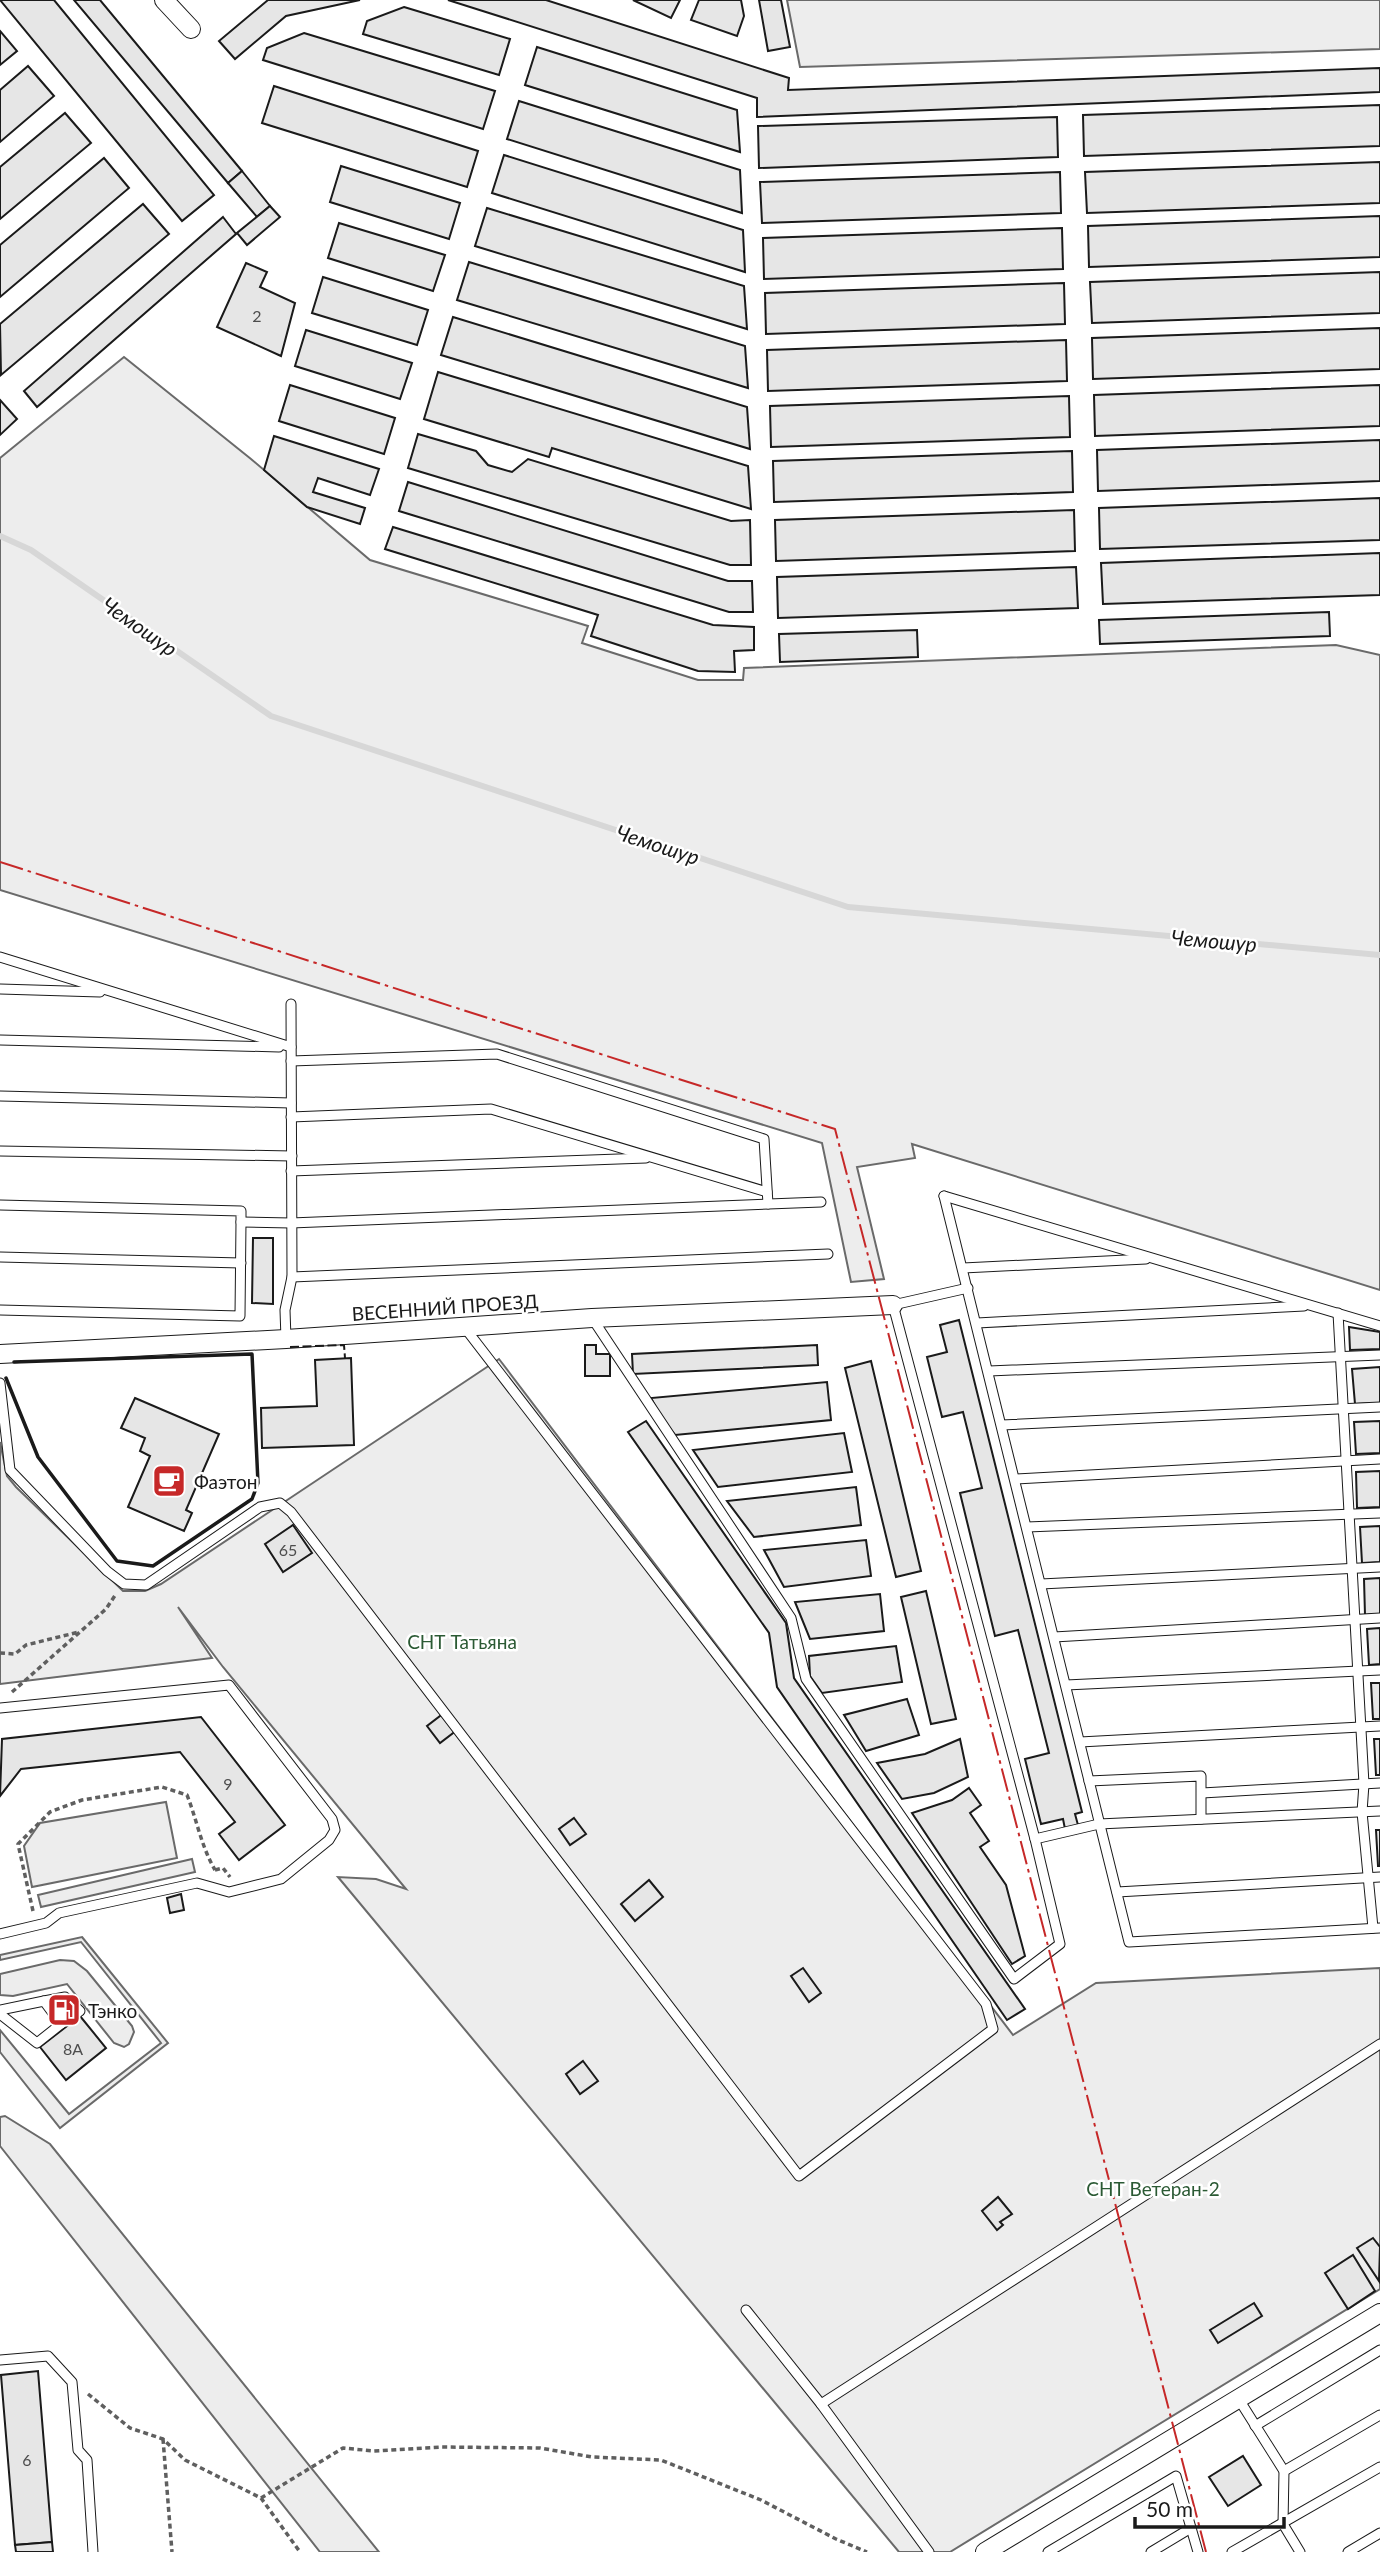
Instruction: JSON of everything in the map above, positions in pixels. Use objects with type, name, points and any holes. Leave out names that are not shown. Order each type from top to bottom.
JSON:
[{"type":"street","points":[[164,0],[191,29]]},
{"type":"street","name":"ВЕСЕННИЙ ПРОЕЗД","points":[[0,1354],[286,1339],[592,1318],[893,1305]]},
{"type":"street","points":[[985,2552],[1380,2312]]},
{"type":"lane","points":[[0,957],[291,1047]]},
{"type":"lane","points":[[0,989],[113,992]]},
{"type":"lane","points":[[286,1339],[285,1310],[292,1277],[291,1004]]},
{"type":"lane","points":[[0,1040],[291,1047]]},
{"type":"lane","points":[[291,1061],[497,1054],[764,1139],[768,1204]]},
{"type":"lane","points":[[0,1096],[291,1103]]},
{"type":"lane","points":[[291,1117],[491,1109],[767,1192]]},
{"type":"lane","points":[[0,1150],[292,1156]]},
{"type":"lane","points":[[291,1171],[655,1158]]},
{"type":"lane","points":[[1338,1313],[1364,1784],[1363,1812],[1376,1928],[1129,1942],[944,1196],[1338,1313],[1380,1326]]},
{"type":"lane","points":[[241,1222],[291,1223],[821,1202]]},
{"type":"lane","points":[[0,1205],[241,1211],[240,1316],[0,1310]]},
{"type":"lane","points":[[292,1277],[828,1254]]},
{"type":"lane","points":[[0,1257],[241,1263]]},
{"type":"lane","points":[[963,1268],[1154,1259]]},
{"type":"lane","points":[[592,1318],[791,1618],[806,1679],[1014,1979],[1060,1944],[1035,1839],[893,1305],[968,1288]]},
{"type":"lane","points":[[977,1323],[1311,1305]]},
{"type":"lane","points":[[0,1382],[10,1470],[107,1571],[124,1584],[146,1585],[260,1507],[280,1503],[291,1512],[799,2176],[993,2029],[986,2004],[464,1327]]},
{"type":"lane","points":[[989,1371],[1380,1355]]},
{"type":"lane","points":[[1002,1426],[1380,1407]]},
{"type":"lane","points":[[1015,1479],[1380,1459]]},
{"type":"lane","points":[[1027,1527],[1380,1513]]},
{"type":"lane","points":[[1041,1584],[1380,1567]]},
{"type":"lane","points":[[1054,1637],[1380,1618]]},
{"type":"lane","points":[[1066,1685],[1380,1670]]},
{"type":"lane","points":[[0,1708],[229,1685],[332,1819],[335,1830],[330,1840],[281,1879],[231,1887],[197,1883],[59,1913],[46,1923],[0,1934]]},
{"type":"lane","points":[[1080,1742],[1380,1726]]},
{"type":"lane","points":[[1089,1781],[1201,1776],[1201,1819]]},
{"type":"lane","points":[[1202,1793],[1380,1783]]},
{"type":"lane","points":[[1035,1839],[1099,1824],[1380,1811]]},
{"type":"lane","points":[[1117,1892],[1380,1877]]},
{"type":"lane","points":[[65,1997],[80,2011],[37,2043],[0,2012],[65,1997]]},
{"type":"lane","points":[[44,2001],[61,2024]]},
{"type":"lane","points":[[821,2404],[1380,2044]]},
{"type":"lane","points":[[746,2310],[821,2404],[929,2552]]},
{"type":"lane","points":[[1255,2426],[1380,2350]]},
{"type":"lane","points":[[0,2360],[48,2356],[72,2382],[78,2450],[86,2460],[93,2552]]},
{"type":"lane","points":[[1238,2398],[1284,2471],[1283,2524],[1300,2552]]},
{"type":"lane","points":[[1284,2471],[1380,2415]]},
{"type":"lane","points":[[1231,2552],[1380,2467]]},
{"type":"lane","points":[[1048,2552],[1176,2476],[1198,2552]]},
{"type":"lane","points":[[1151,2552],[1191,2528]]},
{"type":"lane","points":[[1348,2552],[1380,2533]]},
{"type":"path","points":[[10,1694],[106,1609],[124,1584]]},
{"type":"path","points":[[0,1653],[15,1654],[26,1645],[81,1631]]},
{"type":"path","points":[[33,1914],[18,1844],[50,1812],[82,1800],[162,1787],[187,1795],[199,1837],[215,1870],[231,1887]]},
{"type":"path","points":[[215,1870],[223,1868],[231,1887]]},
{"type":"path","points":[[72,2382],[130,2428],[163,2440],[185,2460],[261,2498],[300,2552]]},
{"type":"path","points":[[163,2440],[172,2552]]},
{"type":"path","points":[[261,2498],[343,2448],[374,2451],[442,2447],[540,2448],[592,2457],[660,2460],[761,2500],[867,2552]]},
{"type":"shaded area","points":[[787,0],[1380,0],[1380,49],[800,67]]},
{"type":"shaded area","points":[[124,357],[251,459],[370,560],[588,626],[582,643],[698,680],[743,680],[744,668],[1336,645],[1380,655],[1380,1290],[912,1144],[915,1158],[857,1167],[884,1279],[851,1282],[822,1143],[0,890],[0,458]]},
{"type":"shaded area","points":[[499,1359],[1013,2035],[1096,1983],[1380,1968],[1380,2289],[950,2552],[899,2552],[338,1877],[376,1879],[406,1889],[223,1667],[178,1607],[212,1658],[0,1684],[0,1442],[7,1476],[16,1487],[123,1591],[145,1591],[161,1584]]},
{"type":"shaded area","points":[[166,1802],[177,1858],[32,1887],[24,1846],[40,1823]]},
{"type":"shaded area","points":[[192,1859],[195,1872],[41,1907],[38,1895]]},
{"type":"shaded area","points":[[82,1937],[168,2043],[60,2128],[0,2052],[0,2030],[69,2114],[161,2043],[81,1942],[0,1960],[0,1955]]},
{"type":"shaded area","points":[[60,1960],[74,1961],[87,1971],[132,2026],[134,2032],[129,2044],[124,2047],[114,2043],[67,1984],[13,1996],[0,1995],[0,1974]]},
{"type":"shaded area","points":[[5,2116],[50,2144],[379,2552],[320,2552],[0,2146],[0,2117]]},
{"type":"building","points":[[0,0],[54,0],[214,195],[182,221]]},
{"type":"building","points":[[74,0],[100,0],[242,171],[228,183]]},
{"type":"building","points":[[268,0],[360,0],[286,16],[235,59],[219,41]]},
{"type":"building","points":[[448,0],[546,0],[789,78],[788,90],[1380,68],[1380,92],[757,117],[757,98]]},
{"type":"building","points":[[633,0],[680,0],[671,18]]},
{"type":"building","points":[[699,0],[741,0],[744,16],[737,36],[691,20]]},
{"type":"building","points":[[759,0],[781,0],[790,47],[768,51]]},
{"type":"building","points":[[404,7],[510,39],[499,75],[363,34],[367,21]]},
{"type":"building","points":[[0,31],[17,51],[0,65]]},
{"type":"building","points":[[304,33],[495,91],[483,129],[263,60],[267,48]]},
{"type":"building","points":[[537,47],[737,110],[740,152],[525,85]]},
{"type":"building","points":[[28,66],[54,96],[0,142],[0,90]]},
{"type":"building","points":[[274,86],[478,151],[467,187],[262,123]]},
{"type":"building","points":[[519,101],[740,170],[742,213],[507,139]]},
{"type":"building","points":[[1380,105],[1380,146],[1084,156],[1083,115]]},
{"type":"building","points":[[65,113],[91,143],[0,219],[0,167]]},
{"type":"building","points":[[1057,117],[1058,157],[759,168],[758,126]]},
{"type":"building","points":[[504,155],[743,230],[745,272],[492,193]]},
{"type":"building","points":[[104,158],[129,188],[0,297],[0,245]]},
{"type":"building","points":[[1380,162],[1380,203],[1087,213],[1085,172]]},
{"type":"building","points":[[341,166],[460,203],[449,239],[330,202]]},
{"type":"building","points":[[242,171],[270,206],[257,217],[228,183]]},
{"type":"building","points":[[1060,172],[1061,213],[762,223],[760,182]]},
{"type":"building","points":[[143,204],[169,234],[1,375],[0,324]]},
{"type":"building","points":[[270,206],[280,217],[247,245],[237,233]]},
{"type":"building","points":[[487,208],[744,286],[747,329],[475,246]]},
{"type":"building","points":[[1380,216],[1380,257],[1089,267],[1088,226]]},
{"type":"building","points":[[223,217],[236,234],[37,407],[24,391]]},
{"type":"building","points":[[339,223],[445,255],[433,291],[328,258]]},
{"type":"building","points":[[1062,228],[1063,269],[764,279],[763,238]]},
{"type":"building","points":[[469,262],[745,346],[748,388],[457,300]]},
{"type":"building","points":[[246,263],[267,272],[260,287],[295,303],[281,356],[217,327]]},
{"type":"building","points":[[1380,272],[1380,313],[1092,323],[1090,282]]},
{"type":"building","points":[[323,277],[428,310],[417,345],[312,313]]},
{"type":"building","points":[[1064,283],[1065,324],[766,334],[765,293]]},
{"type":"building","points":[[453,317],[747,407],[750,449],[441,355]]},
{"type":"building","points":[[1380,328],[1380,369],[1093,379],[1092,338]]},
{"type":"building","points":[[306,330],[412,363],[400,399],[295,366]]},
{"type":"building","points":[[1066,340],[1067,381],[768,391],[767,350]]},
{"type":"building","points":[[438,372],[748,466],[751,509],[552,448],[549,457],[424,419]]},
{"type":"building","points":[[290,385],[395,418],[384,454],[279,421]]},
{"type":"building","points":[[1380,385],[1380,426],[1095,436],[1094,395]]},
{"type":"building","points":[[1069,396],[1070,437],[771,447],[770,406]]},
{"type":"building","points":[[0,400],[17,419],[0,435]]},
{"type":"building","points":[[418,434],[476,451],[488,465],[512,472],[528,459],[731,521],[750,520],[751,565],[730,565],[408,468]]},
{"type":"building","points":[[274,436],[379,469],[370,495],[318,478],[313,492],[365,508],[360,524],[307,507],[264,470]]},
{"type":"building","points":[[1380,440],[1380,481],[1098,491],[1097,450]]},
{"type":"building","points":[[1072,451],[1073,492],[774,502],[773,461]]},
{"type":"building","points":[[408,482],[728,581],[752,581],[753,612],[729,612],[399,511]]},
{"type":"building","points":[[1380,498],[1380,540],[1100,549],[1099,508]]},
{"type":"building","points":[[1074,510],[1075,551],[776,561],[775,520]]},
{"type":"building","points":[[393,527],[713,625],[754,627],[754,650],[734,651],[735,672],[698,671],[591,636],[598,615],[385,549]]},
{"type":"building","points":[[1380,553],[1380,595],[1103,604],[1101,563]]},
{"type":"building","points":[[1076,567],[1078,608],[778,618],[777,577]]},
{"type":"building","points":[[1329,612],[1330,636],[1100,644],[1099,620]]},
{"type":"building","points":[[917,630],[918,657],[780,662],[779,634]]},
{"type":"building","points":[[253,1238],[273,1238],[273,1304],[252,1303]]},
{"type":"building","points":[[959,1320],[1082,1812],[1075,1814],[1078,1825],[1065,1829],[1063,1819],[1041,1824],[1025,1759],[1049,1753],[1018,1630],[995,1636],[960,1493],[982,1488],[963,1412],[942,1417],[927,1357],[947,1352],[940,1325]]},
{"type":"building","points":[[1349,1327],[1380,1332],[1380,1349],[1350,1350]]},
{"type":"building","points":[[585,1345],[596,1345],[596,1354],[610,1354],[610,1376],[585,1376]]},
{"type":"building","points":[[817,1345],[818,1365],[633,1374],[632,1354]]},
{"type":"building","points":[[351,1358],[354,1445],[262,1448],[261,1408],[317,1406],[315,1360]]},
{"type":"building","points":[[871,1361],[921,1571],[896,1577],[845,1368]]},
{"type":"building","points":[[1380,1367],[1380,1403],[1355,1404],[1352,1369]]},
{"type":"building","points":[[827,1382],[831,1420],[675,1435],[662,1419],[651,1398]]},
{"type":"building","name":"Фаэтон","points":[[135,1398],[219,1434],[186,1510],[192,1513],[184,1531],[128,1507],[150,1456],[140,1451],[145,1438],[121,1428]]},
{"type":"building","points":[[646,1421],[786,1623],[794,1678],[1025,2009],[1007,2020],[777,1687],[769,1633],[628,1432]]},
{"type":"building","points":[[1380,1421],[1380,1453],[1356,1454],[1354,1422]]},
{"type":"building","points":[[844,1433],[852,1472],[718,1487],[693,1450]]},
{"type":"building","points":[[1380,1471],[1380,1507],[1357,1508],[1356,1472]]},
{"type":"building","points":[[856,1487],[861,1525],[754,1537],[727,1501]]},
{"type":"building","points":[[293,1525],[312,1553],[283,1572],[265,1544]]},
{"type":"building","points":[[1380,1526],[1380,1562],[1362,1563],[1360,1527]]},
{"type":"building","points":[[866,1540],[871,1576],[784,1587],[764,1550]]},
{"type":"building","points":[[1380,1578],[1380,1614],[1365,1615],[1364,1579]]},
{"type":"building","points":[[926,1591],[956,1719],[931,1724],[901,1597]]},
{"type":"building","points":[[880,1594],[884,1631],[810,1639],[795,1602]]},
{"type":"building","points":[[1380,1628],[1380,1664],[1369,1665],[1367,1629]]},
{"type":"building","points":[[896,1646],[902,1682],[822,1693],[810,1676],[809,1656]]},
{"type":"building","points":[[1371,1683],[1380,1683],[1380,1719],[1373,1719]]},
{"type":"building","points":[[907,1699],[919,1735],[866,1751],[844,1715]]},
{"type":"building","points":[[444,1713],[457,1730],[440,1743],[427,1726]]},
{"type":"building","points":[[201,1717],[285,1825],[239,1860],[219,1834],[235,1822],[180,1752],[21,1769],[0,1796],[2,1739]]},
{"type":"building","points":[[960,1739],[968,1777],[934,1793],[902,1799],[877,1763],[925,1754]]},
{"type":"building","points":[[1374,1739],[1380,1739],[1380,1775],[1376,1775]]},
{"type":"building","points":[[969,1788],[981,1805],[970,1813],[989,1841],[980,1847],[1006,1885],[1025,1956],[1012,1964],[912,1813],[952,1800]]},
{"type":"building","points":[[574,1818],[586,1834],[570,1845],[559,1829]]},
{"type":"building","points":[[1376,1830],[1380,1830],[1380,1866],[1378,1866]]},
{"type":"building","points":[[649,1880],[663,1897],[635,1921],[621,1904]]},
{"type":"building","points":[[181,1894],[184,1910],[170,1913],[167,1898]]},
{"type":"building","points":[[803,1968],[821,1993],[809,2002],[791,1976]]},
{"type":"building","points":[[80,2016],[106,2048],[66,2080],[40,2047]]},
{"type":"building","points":[[583,2061],[598,2081],[580,2094],[566,2074]]},
{"type":"building","points":[[998,2197],[1012,2214],[1000,2222],[1003,2225],[997,2230],[982,2211]]},
{"type":"building","points":[[1373,2238],[1380,2247],[1379,2281],[1357,2248]]},
{"type":"building","points":[[1353,2255],[1375,2291],[1348,2309],[1325,2273]]},
{"type":"building","points":[[1254,2303],[1262,2316],[1218,2343],[1210,2330]]},
{"type":"building","points":[[38,2371],[52,2542],[15,2545],[1,2375]]},
{"type":"building","points":[[1243,2456],[1261,2485],[1228,2506],[1209,2477]]},
{"type":"building","points":[[52,2542],[53,2552],[16,2552],[15,2545]]},
{"type":"waterway","name":"Чемошур","points":[[0,536],[31,550],[271,716],[848,907],[1380,955]]},
{"type":"fence","points":[[290,1347],[344,1345],[345,1358]]},
{"type":"wall","points":[[6,1378],[38,1457],[117,1561],[153,1566],[252,1499],[258,1483],[252,1354],[14,1362]]},
{"type":"power","points":[[0,862],[835,1129],[1206,2552]]},
{"type":"place","name":"Фаэтон","points":[[169,1481]]},
{"type":"place","name":"Тэнко","points":[[64,2010]]},
{"type":"park label","name":"СНТ Татьяна","points":[[462,1641]]},
{"type":"park label","name":"СНТ Ветеран-2","points":[[1153,2188]]}]
